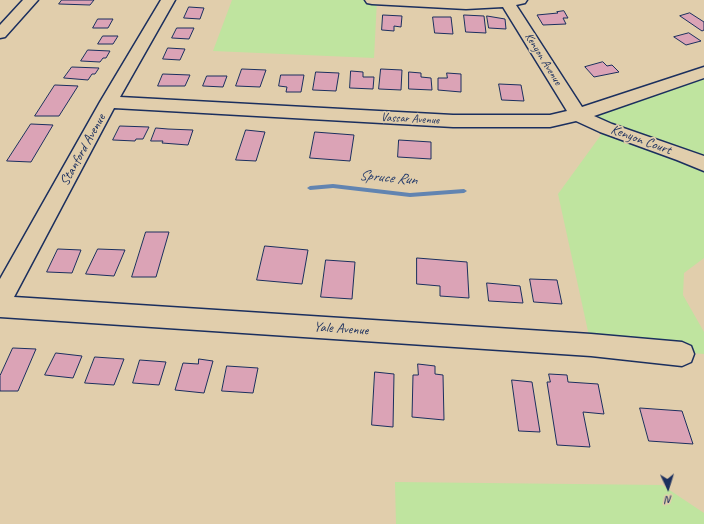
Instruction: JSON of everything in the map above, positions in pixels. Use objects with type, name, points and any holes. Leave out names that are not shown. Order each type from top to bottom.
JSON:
[{"type":"street","points":[[0,34],[31,0]]},
{"type":"street","name":"Stanford Avenue","points":[[0,301],[109,102],[168,0]]},
{"type":"street","points":[[372,0],[462,4],[514,1]]},
{"type":"street","name":"Kenyon Avenue","points":[[514,1],[578,115]]},
{"type":"street","name":"Vassar Avenue","points":[[109,102],[500,122],[550,121],[578,115],[704,72]]},
{"type":"street","name":"Kenyon Court","points":[[578,115],[606,128],[684,155],[704,164]]},
{"type":"street","name":"Yale Avenue","points":[[0,307],[591,345],[682,354]]},
{"type":"green space","points":[[232,0],[377,0],[374,58],[213,51]]},
{"type":"green space","points":[[704,72],[704,258],[684,273],[683,295],[704,332],[704,354],[591,345],[558,194],[606,128],[578,115]]},
{"type":"green space","points":[[395,482],[662,485],[704,513],[704,524],[396,524]]},
{"type":"building","points":[[62,0],[94,0],[90,5],[59,4]]},
{"type":"building","points":[[189,7],[204,8],[200,19],[184,18]]},
{"type":"building","points":[[564,11],[568,18],[563,18],[566,24],[543,25],[537,15],[558,13],[557,12]]},
{"type":"building","points":[[690,13],[704,22],[704,30],[702,31],[680,16]]},
{"type":"building","points":[[383,15],[402,16],[401,27],[394,26],[394,31],[382,30]]},
{"type":"building","points":[[464,15],[484,16],[486,33],[466,32]]},
{"type":"building","points":[[487,16],[505,19],[506,29],[489,28]]},
{"type":"building","points":[[433,17],[451,17],[453,34],[435,33]]},
{"type":"building","points":[[98,19],[113,19],[108,28],[93,28]]},
{"type":"building","points":[[177,28],[194,28],[189,39],[172,38]]},
{"type":"building","points":[[689,33],[701,41],[686,45],[674,37]]},
{"type":"building","points":[[103,36],[118,36],[113,44],[98,44]]},
{"type":"building","points":[[168,48],[185,49],[180,60],[163,59]]},
{"type":"building","points":[[88,50],[110,51],[106,58],[103,58],[100,62],[81,61]]},
{"type":"building","points":[[603,62],[607,66],[612,65],[619,72],[594,77],[585,67]]},
{"type":"building","points":[[72,67],[99,68],[88,80],[64,78]]},
{"type":"building","points":[[242,69],[266,70],[260,87],[236,86]]},
{"type":"building","points":[[381,69],[402,70],[401,90],[379,89]]},
{"type":"building","points":[[351,71],[363,72],[363,77],[374,77],[373,89],[350,88]]},
{"type":"building","points":[[316,72],[339,73],[336,91],[313,90]]},
{"type":"building","points":[[409,72],[421,73],[421,77],[431,78],[432,90],[409,89]]},
{"type":"building","points":[[447,73],[461,74],[461,92],[438,90],[438,78],[447,78]]},
{"type":"building","points":[[163,74],[190,75],[185,86],[158,86]]},
{"type":"building","points":[[281,75],[304,75],[301,92],[286,92],[287,87],[279,86]]},
{"type":"building","points":[[207,76],[227,76],[223,87],[203,86]]},
{"type":"building","points":[[499,84],[521,85],[524,101],[502,100]]},
{"type":"building","points":[[55,85],[78,86],[59,116],[35,116]]},
{"type":"building","points":[[31,124],[53,125],[31,162],[7,161]]},
{"type":"building","points":[[120,126],[149,127],[143,139],[136,139],[135,141],[113,140]]},
{"type":"building","points":[[156,128],[193,130],[188,145],[162,143],[163,141],[151,141]]},
{"type":"building","points":[[246,130],[265,132],[256,161],[236,160]]},
{"type":"building","points":[[315,132],[354,135],[350,161],[310,158]]},
{"type":"building","points":[[399,140],[431,142],[431,159],[398,157]]},
{"type":"building","points":[[146,232],[169,232],[156,277],[132,277]]},
{"type":"building","points":[[265,246],[308,250],[302,284],[257,280]]},
{"type":"building","points":[[58,249],[81,250],[72,273],[47,272]]},
{"type":"building","points":[[98,249],[125,250],[114,276],[86,274]]},
{"type":"building","points":[[417,258],[467,262],[469,298],[440,296],[440,286],[417,284]]},
{"type":"building","points":[[326,260],[355,262],[352,299],[321,297]]},
{"type":"building","points":[[530,279],[557,280],[562,304],[534,302]]},
{"type":"building","points":[[487,283],[520,286],[523,303],[489,301]]},
{"type":"building","points":[[13,348],[36,349],[18,391],[0,391],[0,376]]},
{"type":"building","points":[[56,353],[82,356],[73,378],[45,375]]},
{"type":"building","points":[[95,357],[124,359],[114,385],[85,383]]},
{"type":"building","points":[[199,359],[213,361],[204,393],[175,390],[183,363],[198,364]]},
{"type":"building","points":[[140,360],[166,362],[159,385],[133,383]]},
{"type":"building","points":[[418,364],[435,366],[435,374],[443,375],[444,420],[412,417],[413,375],[418,375]]},
{"type":"building","points":[[227,366],[258,368],[253,393],[222,391]]},
{"type":"building","points":[[375,372],[394,374],[393,427],[372,425]]},
{"type":"building","points":[[549,374],[567,375],[568,382],[598,384],[604,414],[583,412],[590,447],[557,445],[547,382],[550,382]]},
{"type":"building","points":[[512,380],[532,382],[540,432],[519,431]]},
{"type":"building","points":[[640,408],[682,411],[693,444],[649,441]]},
{"type":"waterway","name":"Spruce Run","points":[[310,188],[333,186],[410,195],[464,191]]}]
